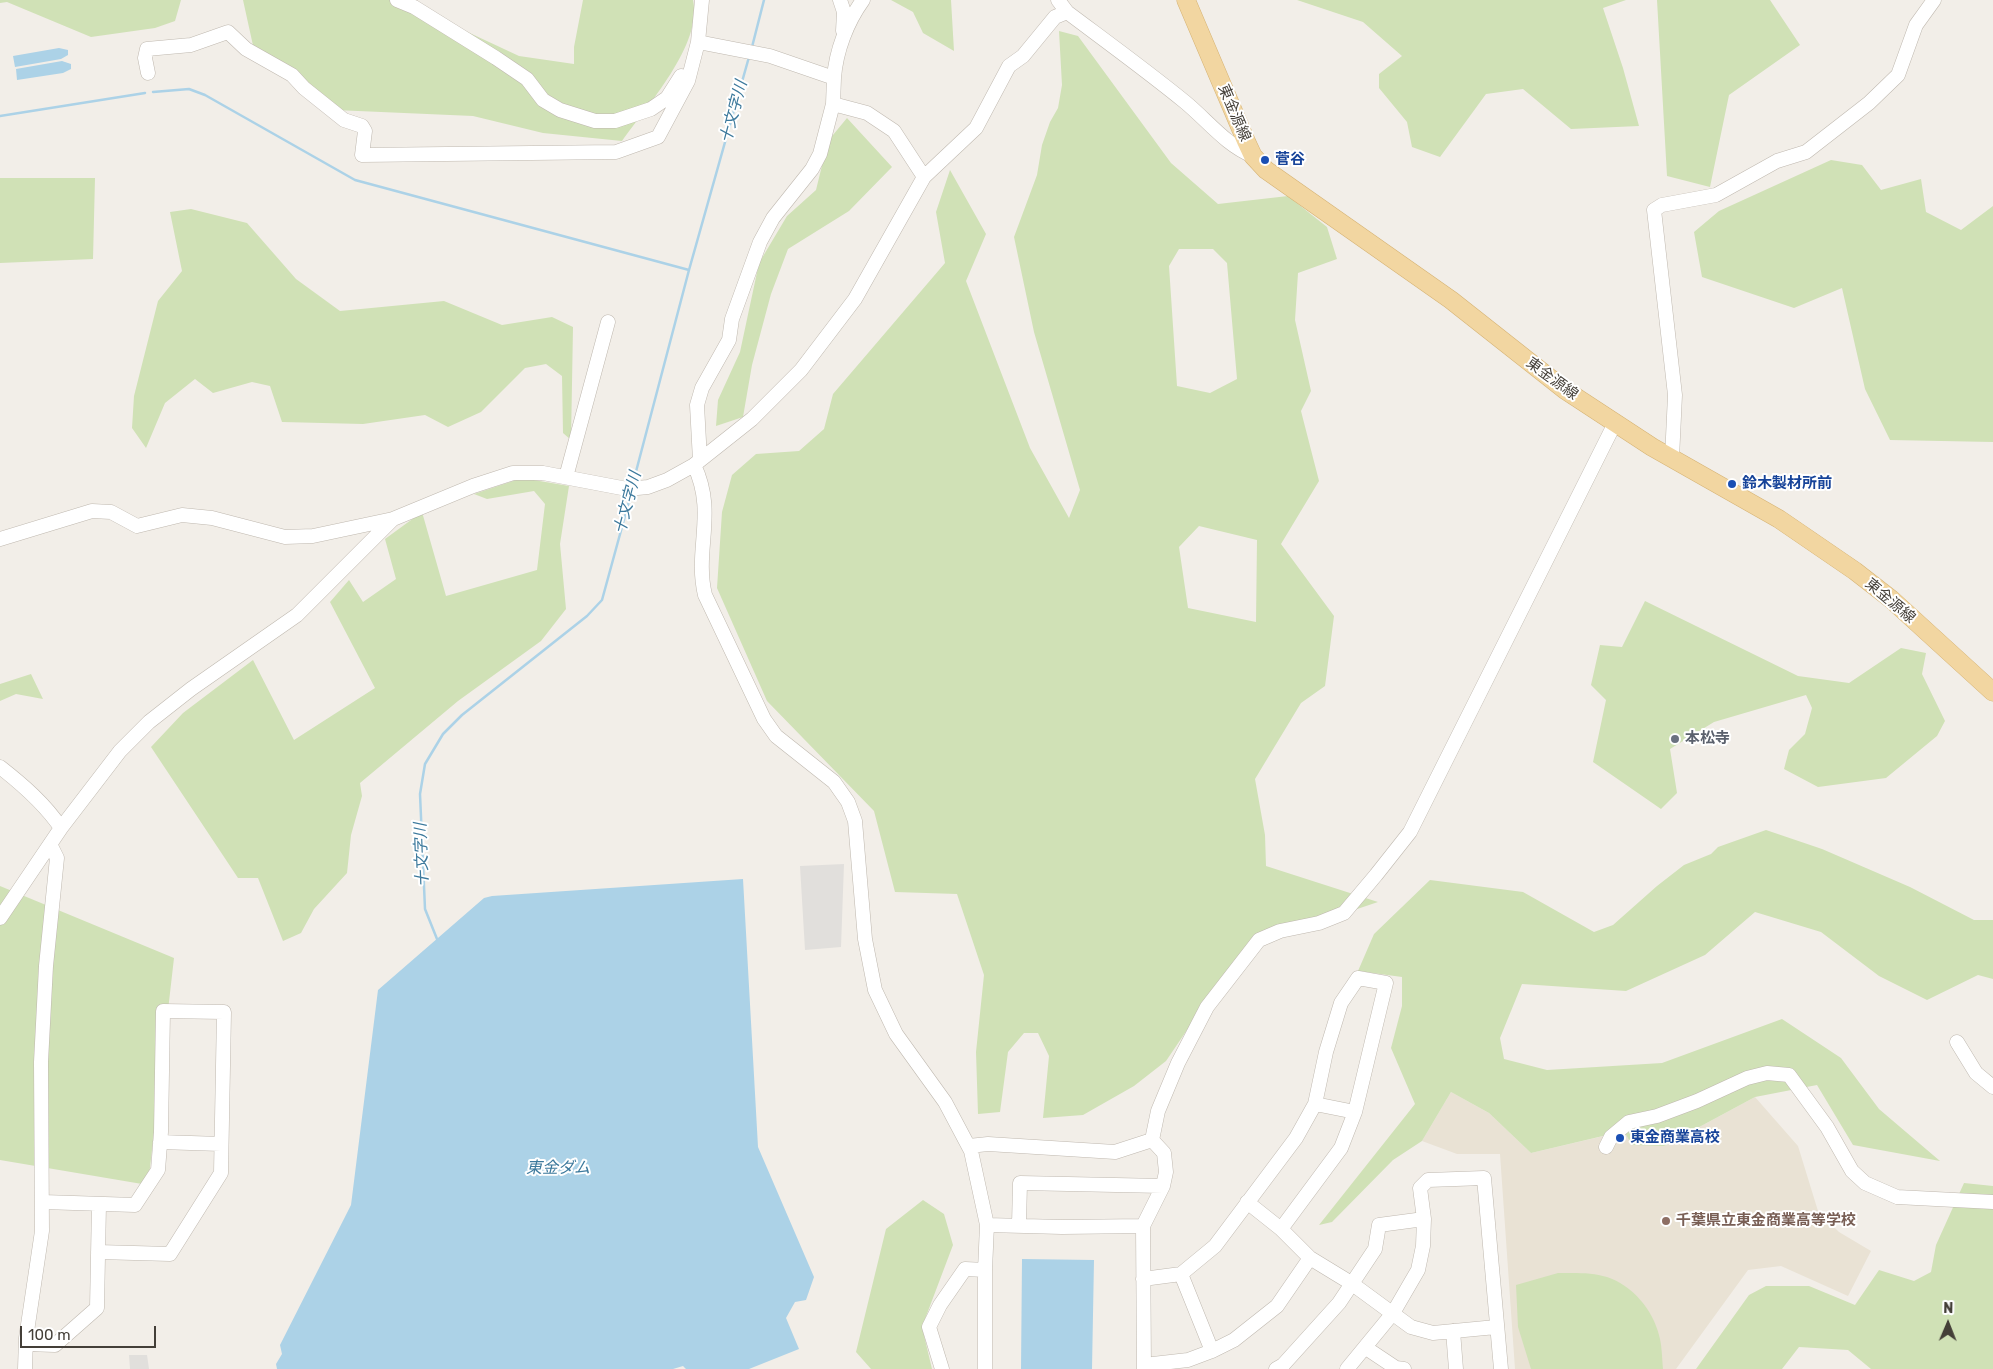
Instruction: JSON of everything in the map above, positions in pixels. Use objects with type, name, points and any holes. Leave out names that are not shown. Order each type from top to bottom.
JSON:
[{"type":"main road","name":"東金源線","points":[[1186,0],[1253,156],[1266,170],[1451,300],[1565,390],[1672,458],[1779,519],[1855,571],[1890,599],[1993,692]]},
{"type":"street","points":[[397,0],[414,7],[527,79],[543,100],[560,110],[595,121],[615,121],[652,109],[667,98],[692,60]]},
{"type":"street","points":[[148,73],[145,58],[147,49],[191,45],[228,32],[246,49],[292,75],[304,88],[344,120],[362,126],[365,131],[362,155],[616,152],[658,137],[688,81],[698,42],[702,0]]},
{"type":"street","points":[[840,0],[844,12],[842,41]]},
{"type":"street","points":[[863,0],[842,41],[835,61],[833,104],[820,154],[812,168],[773,218],[760,242],[732,320],[730,340],[702,388],[697,405],[698,474],[707,512],[701,581],[715,621],[768,724],[776,736],[834,782],[848,802],[855,821],[865,939],[875,990],[896,1034],[945,1102],[969,1146],[987,1225],[984,1270],[985,1369]]},
{"type":"street","points":[[1058,0],[1067,12],[1193,109],[1236,150],[1253,156]]},
{"type":"street","points":[[1672,458],[1676,395],[1654,210],[1662,205],[1716,195],[1777,161],[1806,152],[1869,103],[1898,75],[1916,25],[1934,0]]},
{"type":"street","points":[[0,539],[92,511],[111,512],[138,526],[182,515],[212,518],[284,537],[313,536],[393,519],[473,486],[513,473],[543,472],[627,489],[648,487],[668,480],[697,463],[752,419],[801,370],[855,299],[924,177],[976,128],[1009,66],[1023,56],[1055,18],[1067,12]]},
{"type":"street","points":[[698,42],[770,56],[834,78]]},
{"type":"street","points":[[833,104],[867,113],[894,131],[924,177]]},
{"type":"street","points":[[566,477],[608,322]]},
{"type":"street","points":[[1152,1140],[1158,1111],[1175,1071],[1207,1007],[1259,940],[1280,931],[1319,923],[1344,913],[1410,832],[1615,423]]},
{"type":"street","points":[[0,918],[61,828],[120,751],[149,722],[191,689],[297,615],[393,519]]},
{"type":"street","points":[[0,767],[23,785],[51,812],[61,828]]},
{"type":"street","points":[[25,1369],[26,1344],[42,1230],[42,1052],[46,966],[57,858],[50,844]]},
{"type":"street","points":[[1144,1279],[1181,1274],[1215,1246],[1296,1138],[1315,1104],[1326,1052],[1341,1003],[1358,978],[1386,983],[1356,1112],[1342,1148],[1281,1229]]},
{"type":"street","points":[[43,1202],[135,1205],[158,1170],[163,1011],[224,1012],[221,1174],[170,1254],[98,1252]]},
{"type":"street","points":[[1957,1042],[1976,1073],[1993,1087]]},
{"type":"street","points":[[1606,1148],[1611,1137],[1629,1122],[1657,1116],[1698,1101],[1747,1078],[1767,1073],[1789,1075],[1827,1127],[1852,1171],[1864,1183],[1898,1197],[1993,1202]]},
{"type":"street","points":[[1315,1104],[1356,1112]]},
{"type":"street","points":[[969,1146],[988,1144],[1115,1152],[1152,1140]]},
{"type":"street","points":[[1152,1140],[1164,1153],[1166,1172],[1163,1186],[1143,1226],[1144,1367],[1188,1360],[1212,1352],[1234,1340],[1277,1306],[1310,1258]]},
{"type":"street","points":[[160,1142],[221,1144]]},
{"type":"street","points":[[1347,1369],[1393,1313],[1418,1270],[1424,1219],[1420,1188],[1428,1180],[1484,1178],[1501,1369]]},
{"type":"street","points":[[1019,1225],[1020,1183],[1163,1186]]},
{"type":"street","points":[[1247,1202],[1281,1229],[1310,1258],[1351,1283],[1411,1326],[1433,1332],[1496,1327]]},
{"type":"street","points":[[26,1344],[55,1345],[97,1308],[99,1204]]},
{"type":"street","points":[[1276,1369],[1284,1365],[1339,1303],[1375,1249],[1379,1226],[1424,1219]]},
{"type":"street","points":[[987,1225],[1062,1227],[1143,1226]]},
{"type":"street","points":[[942,1369],[929,1327],[940,1305],[965,1269],[984,1270]]},
{"type":"street","points":[[1181,1274],[1212,1352]]},
{"type":"street","points":[[1452,1331],[1456,1369]]},
{"type":"street","points":[[1366,1348],[1396,1368],[1404,1369]]},
{"type":"shaded area","points":[[844,864],[841,947],[805,950],[800,866]]},
{"type":"shaded area","name":"千葉県立東金商業高等学校","points":[[1451,1092],[1489,1113],[1531,1153],[1625,1131],[1664,1146],[1755,1097],[1798,1146],[1818,1211],[1839,1232],[1871,1251],[1848,1296],[1781,1266],[1748,1270],[1676,1369],[1515,1369],[1500,1154],[1457,1154],[1422,1141]]},
{"type":"shaded area","points":[[129,1355],[147,1355],[149,1369],[130,1369]]},
{"type":"green space","points":[[0,0],[181,0],[175,21],[155,28],[91,37],[7,2],[0,3]]},
{"type":"green space","points":[[243,0],[413,0],[414,7],[519,56],[574,64],[574,47],[583,0],[693,0],[694,17],[690,36],[671,74],[622,141],[543,133],[473,116],[335,110],[254,50]]},
{"type":"green space","points":[[891,0],[951,0],[954,51],[923,33],[913,12]]},
{"type":"green space","points":[[1297,0],[1626,0],[1603,8],[1623,68],[1639,126],[1571,129],[1523,89],[1486,94],[1440,157],[1412,147],[1407,122],[1379,88],[1379,74],[1402,56],[1363,22]]},
{"type":"green space","points":[[1657,0],[1770,0],[1800,45],[1729,95],[1710,187],[1667,176]]},
{"type":"green space","points":[[1059,31],[1078,36],[1171,163],[1218,204],[1288,196],[1327,227],[1337,259],[1298,273],[1295,320],[1311,391],[1301,411],[1319,481],[1281,544],[1334,616],[1325,686],[1301,703],[1255,779],[1265,835],[1266,866],[1378,902],[1247,946],[1227,971],[1166,1061],[1134,1086],[1083,1115],[1043,1118],[1049,1056],[1038,1033],[1024,1033],[1008,1052],[1000,1112],[978,1114],[976,1052],[984,975],[957,894],[895,892],[874,811],[767,701],[717,588],[722,512],[732,475],[756,454],[799,451],[824,429],[833,394],[945,263],[936,212],[950,170],[986,234],[966,281],[1030,448],[1069,518],[1080,490],[1034,332],[1014,237],[1037,175],[1042,145],[1050,122],[1058,108],[1062,85]],"holes":[[[1179,249],[1213,249],[1227,263],[1237,379],[1210,393],[1177,386],[1169,266]],[[1199,526],[1257,540],[1256,622],[1188,608],[1179,547]]]},
{"type":"green space","points":[[847,118],[892,167],[849,211],[788,249],[771,294],[752,365],[743,417],[716,426],[718,400],[740,352],[759,263],[787,216],[816,190],[828,141]]},
{"type":"green space","points":[[1831,160],[1862,165],[1881,190],[1921,179],[1926,212],[1961,230],[1993,206],[1993,442],[1890,440],[1865,389],[1842,288],[1794,308],[1702,277],[1694,232],[1719,211]]},
{"type":"green space","points":[[0,178],[95,178],[93,259],[0,263]]},
{"type":"green space","points":[[191,209],[247,223],[296,279],[340,311],[444,301],[502,325],[552,317],[573,327],[571,440],[563,433],[562,376],[546,364],[525,368],[481,412],[448,427],[425,415],[363,424],[282,422],[270,386],[252,382],[213,393],[195,379],[165,403],[146,448],[132,428],[134,396],[158,301],[182,271],[170,212]]},
{"type":"green space","points":[[522,478],[569,486],[560,544],[566,609],[541,641],[458,701],[360,783],[362,796],[351,835],[347,873],[314,909],[301,933],[283,941],[258,878],[238,878],[151,747],[183,713],[253,660],[294,740],[375,688],[330,602],[349,580],[363,602],[396,579],[385,539],[422,512],[446,596],[537,570],[545,504],[534,491],[487,499],[474,494]]},
{"type":"green space","points":[[1645,601],[1798,676],[1849,683],[1901,648],[1926,653],[1922,674],[1945,721],[1937,736],[1886,778],[1818,787],[1784,769],[1789,750],[1805,734],[1812,708],[1806,695],[1714,722],[1670,749],[1677,793],[1661,809],[1593,762],[1606,700],[1591,685],[1600,645],[1622,647]]},
{"type":"green space","points":[[31,674],[43,699],[16,694],[0,701],[0,684]]},
{"type":"green space","points":[[1766,830],[1822,849],[1910,887],[1974,920],[1993,920],[1993,979],[1978,975],[1927,1000],[1879,976],[1821,932],[1755,912],[1705,955],[1626,991],[1522,984],[1500,1038],[1504,1059],[1547,1070],[1662,1063],[1782,1019],[1841,1058],[1879,1109],[1940,1161],[1853,1145],[1817,1085],[1755,1097],[1664,1146],[1632,1145],[1624,1131],[1531,1153],[1489,1113],[1451,1092],[1422,1141],[1393,1160],[1332,1222],[1319,1225],[1415,1104],[1391,1048],[1402,1006],[1402,977],[1358,971],[1374,934],[1430,880],[1523,892],[1594,932],[1613,925],[1684,865],[1711,854],[1718,847]]},
{"type":"green space","points":[[0,886],[174,958],[148,1185],[0,1160]]},
{"type":"green space","points":[[1964,1183],[1993,1186],[1993,1369],[1871,1369],[1848,1350],[1799,1347],[1782,1369],[1696,1369],[1749,1295],[1766,1286],[1809,1286],[1855,1305],[1879,1270],[1914,1281],[1931,1272],[1936,1245]]},
{"type":"green space","points":[[923,1200],[944,1214],[953,1245],[922,1327],[932,1369],[871,1369],[856,1352],[886,1229]]},
{"type":"green space","points":[[1558,1273],[1601,1275],[1616,1281],[1633,1292],[1647,1308],[1656,1326],[1661,1343],[1663,1369],[1531,1369],[1518,1327],[1516,1285]]},
{"type":"water","points":[[59,48],[68,50],[68,55],[61,59],[15,67],[13,56]]},
{"type":"water","points":[[62,61],[71,64],[71,69],[63,73],[17,80],[16,69]]},
{"type":"water","name":"東金ダム","points":[[743,879],[758,1147],[814,1277],[806,1300],[795,1302],[786,1318],[799,1349],[749,1369],[686,1369],[683,1366],[673,1369],[277,1369],[276,1364],[282,1354],[280,1345],[351,1205],[378,990],[484,898]]},
{"type":"water","points":[[1022,1259],[1094,1260],[1092,1369],[1021,1369]]},
{"type":"waterway","name":"十文字川","points":[[752,47],[764,0]]},
{"type":"waterway","name":"十文字川","points":[[633,483],[689,270],[749,57]]},
{"type":"waterway","points":[[153,92],[189,89],[205,95],[355,180],[689,270]]},
{"type":"waterway","points":[[0,116],[145,93]]},
{"type":"waterway","name":"十文字川","points":[[437,939],[425,909],[420,794],[425,764],[443,734],[462,715],[587,616],[602,600],[631,494]]},
{"type":"place","name":"菅谷","points":[[1265,160]]},
{"type":"place","name":"鈴木製材所前","points":[[1732,484]]},
{"type":"place","name":"本松寺","points":[[1675,739]]},
{"type":"place","name":"東金商業高校","points":[[1620,1138]]},
{"type":"place","name":"千葉県立東金商業高等学校","points":[[1666,1221]]}]
